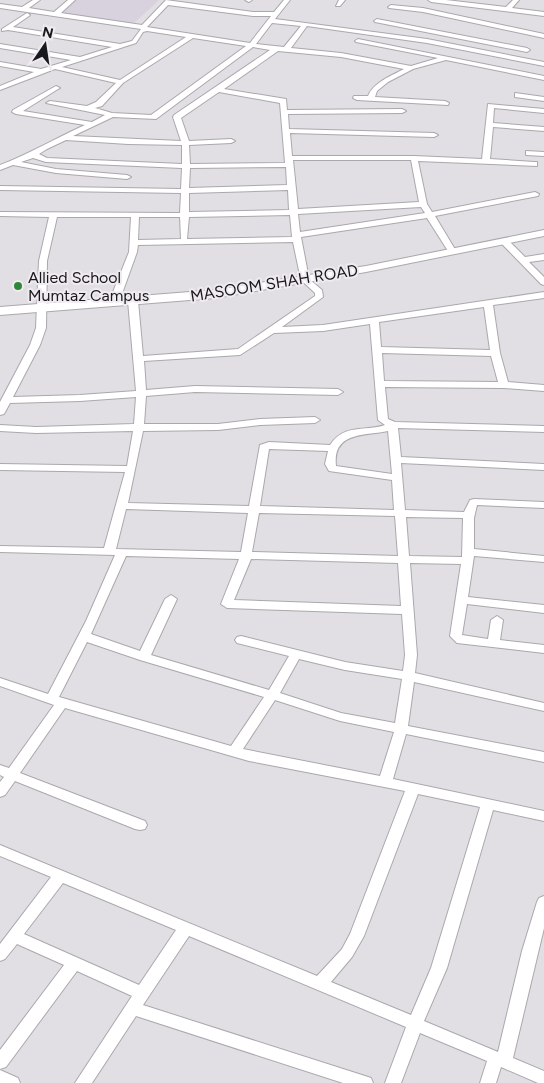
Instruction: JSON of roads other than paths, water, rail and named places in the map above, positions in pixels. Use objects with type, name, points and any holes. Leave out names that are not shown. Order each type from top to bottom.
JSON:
[{"type":"main road","name":"MASOOM SHAH ROAD","points":[[0,311],[215,294],[305,280],[544,233]]},
{"type":"street","points":[[2,31],[26,12],[37,0]]},
{"type":"street","points":[[56,14],[72,0]]},
{"type":"street","points":[[195,0],[248,2]]},
{"type":"street","points":[[50,103],[87,108],[112,115],[152,117],[251,46],[287,0]]},
{"type":"street","points":[[342,55],[398,0]]},
{"type":"street","points":[[430,0],[544,14]]},
{"type":"street","points":[[507,10],[516,0]]},
{"type":"street","points":[[0,88],[134,42],[143,29],[168,2],[252,14],[275,14]]},
{"type":"street","points":[[0,6],[26,12],[143,29]]},
{"type":"street","points":[[391,7],[423,10],[543,34]]},
{"type":"street","points":[[0,11],[56,14],[251,46],[342,55],[411,68]]},
{"type":"street","points":[[271,21],[368,31],[544,64]]},
{"type":"street","points":[[377,21],[527,50],[493,78]]},
{"type":"street","points":[[286,50],[305,24]]},
{"type":"street","points":[[2,31],[122,46]]},
{"type":"street","points":[[87,108],[99,104],[121,82],[191,37]]},
{"type":"street","points":[[358,41],[544,78]]},
{"type":"street","points":[[0,46],[80,59]]},
{"type":"street","points":[[184,238],[185,144],[181,123],[177,117],[276,49]]},
{"type":"street","points":[[371,98],[374,90],[386,81],[411,68],[446,58]]},
{"type":"street","points":[[0,64],[42,72]]},
{"type":"street","points":[[58,68],[121,82]]},
{"type":"street","points":[[0,82],[12,83]]},
{"type":"street","points":[[56,88],[16,112],[92,124]]},
{"type":"street","points":[[138,360],[235,354],[319,297],[319,292],[305,280],[296,237],[283,101],[218,90]]},
{"type":"street","points":[[518,95],[544,100],[540,118]]},
{"type":"street","points":[[357,98],[445,103]]},
{"type":"street","points":[[486,161],[491,106],[540,118]]},
{"type":"street","points":[[284,112],[402,111]]},
{"type":"street","points":[[0,168],[33,155],[44,147],[112,115]]},
{"type":"street","points":[[489,125],[540,118]]},
{"type":"street","points":[[286,131],[434,135]]},
{"type":"street","points":[[64,137],[128,144],[185,144],[231,141]]},
{"type":"street","points":[[529,154],[544,154]]},
{"type":"street","points":[[33,155],[46,160],[185,166],[414,158],[534,164]]},
{"type":"street","points":[[414,158],[422,204],[452,251]]},
{"type":"street","points":[[13,163],[56,171],[127,177]]},
{"type":"street","points":[[0,188],[185,191],[292,187]]},
{"type":"street","points":[[133,243],[296,237],[429,215],[536,194]]},
{"type":"street","points":[[0,214],[184,215],[294,212],[422,204]]},
{"type":"street","points":[[0,412],[35,345],[41,328],[43,260],[53,215]]},
{"type":"street","points":[[114,302],[132,252],[135,216]]},
{"type":"street","points":[[505,242],[544,282]]},
{"type":"street","points":[[523,260],[544,257]]},
{"type":"street","points":[[273,330],[323,328],[488,305],[544,295]]},
{"type":"street","points":[[109,552],[130,469],[138,427],[141,393],[133,301]]},
{"type":"street","points":[[488,305],[495,353],[504,385]]},
{"type":"street","points":[[374,321],[383,420],[393,425],[544,429]]},
{"type":"street","points":[[378,350],[495,353]]},
{"type":"street","points":[[379,384],[504,385],[544,388]]},
{"type":"street","points":[[6,400],[80,398],[195,389],[338,392]]},
{"type":"street","points":[[0,428],[36,430],[61,428],[218,427],[260,422],[315,420]]},
{"type":"street","points":[[393,425],[387,429],[350,432],[333,448],[330,464],[333,469],[398,478]]},
{"type":"street","points":[[385,782],[401,730],[411,655],[393,425]]},
{"type":"street","points":[[333,448],[265,445],[246,556],[227,604],[407,610]]},
{"type":"street","points":[[396,460],[544,467]]},
{"type":"street","points":[[0,468],[130,469]]},
{"type":"street","points":[[544,505],[474,502],[469,515],[468,556],[456,636],[457,638],[544,649]]},
{"type":"street","points":[[121,506],[469,515]]},
{"type":"street","points":[[0,549],[403,559],[468,556],[544,559]]},
{"type":"street","points":[[0,792],[6,773],[57,701],[122,552]]},
{"type":"street","points":[[144,657],[171,599]]},
{"type":"street","points":[[461,600],[544,609]]},
{"type":"street","points":[[494,643],[497,620]]},
{"type":"street","points":[[84,636],[144,657],[340,717],[544,757]]},
{"type":"street","points":[[241,640],[345,666],[408,676],[543,707]]},
{"type":"street","points":[[234,752],[272,695],[296,654]]},
{"type":"street","points":[[0,682],[57,701],[249,756],[385,782],[544,816]]},
{"type":"street","points":[[6,773],[140,825]]},
{"type":"street","points":[[320,984],[347,953],[357,936],[413,788]]},
{"type":"street","points":[[393,1083],[439,968],[488,804]]},
{"type":"street","points":[[0,850],[544,1078]]},
{"type":"street","points":[[0,955],[60,876]]},
{"type":"street","points":[[488,1083],[500,1060],[544,902]]},
{"type":"street","points":[[83,1083],[185,929]]},
{"type":"street","points":[[13,936],[142,993]]},
{"type":"street","points":[[0,1062],[74,964]]},
{"type":"street","points":[[132,1008],[365,1083]]},
{"type":"street","points":[[0,1078],[12,1083]]},
{"type":"place","name":"Allied School Mumtaz Campus","points":[[18,286]]}]
